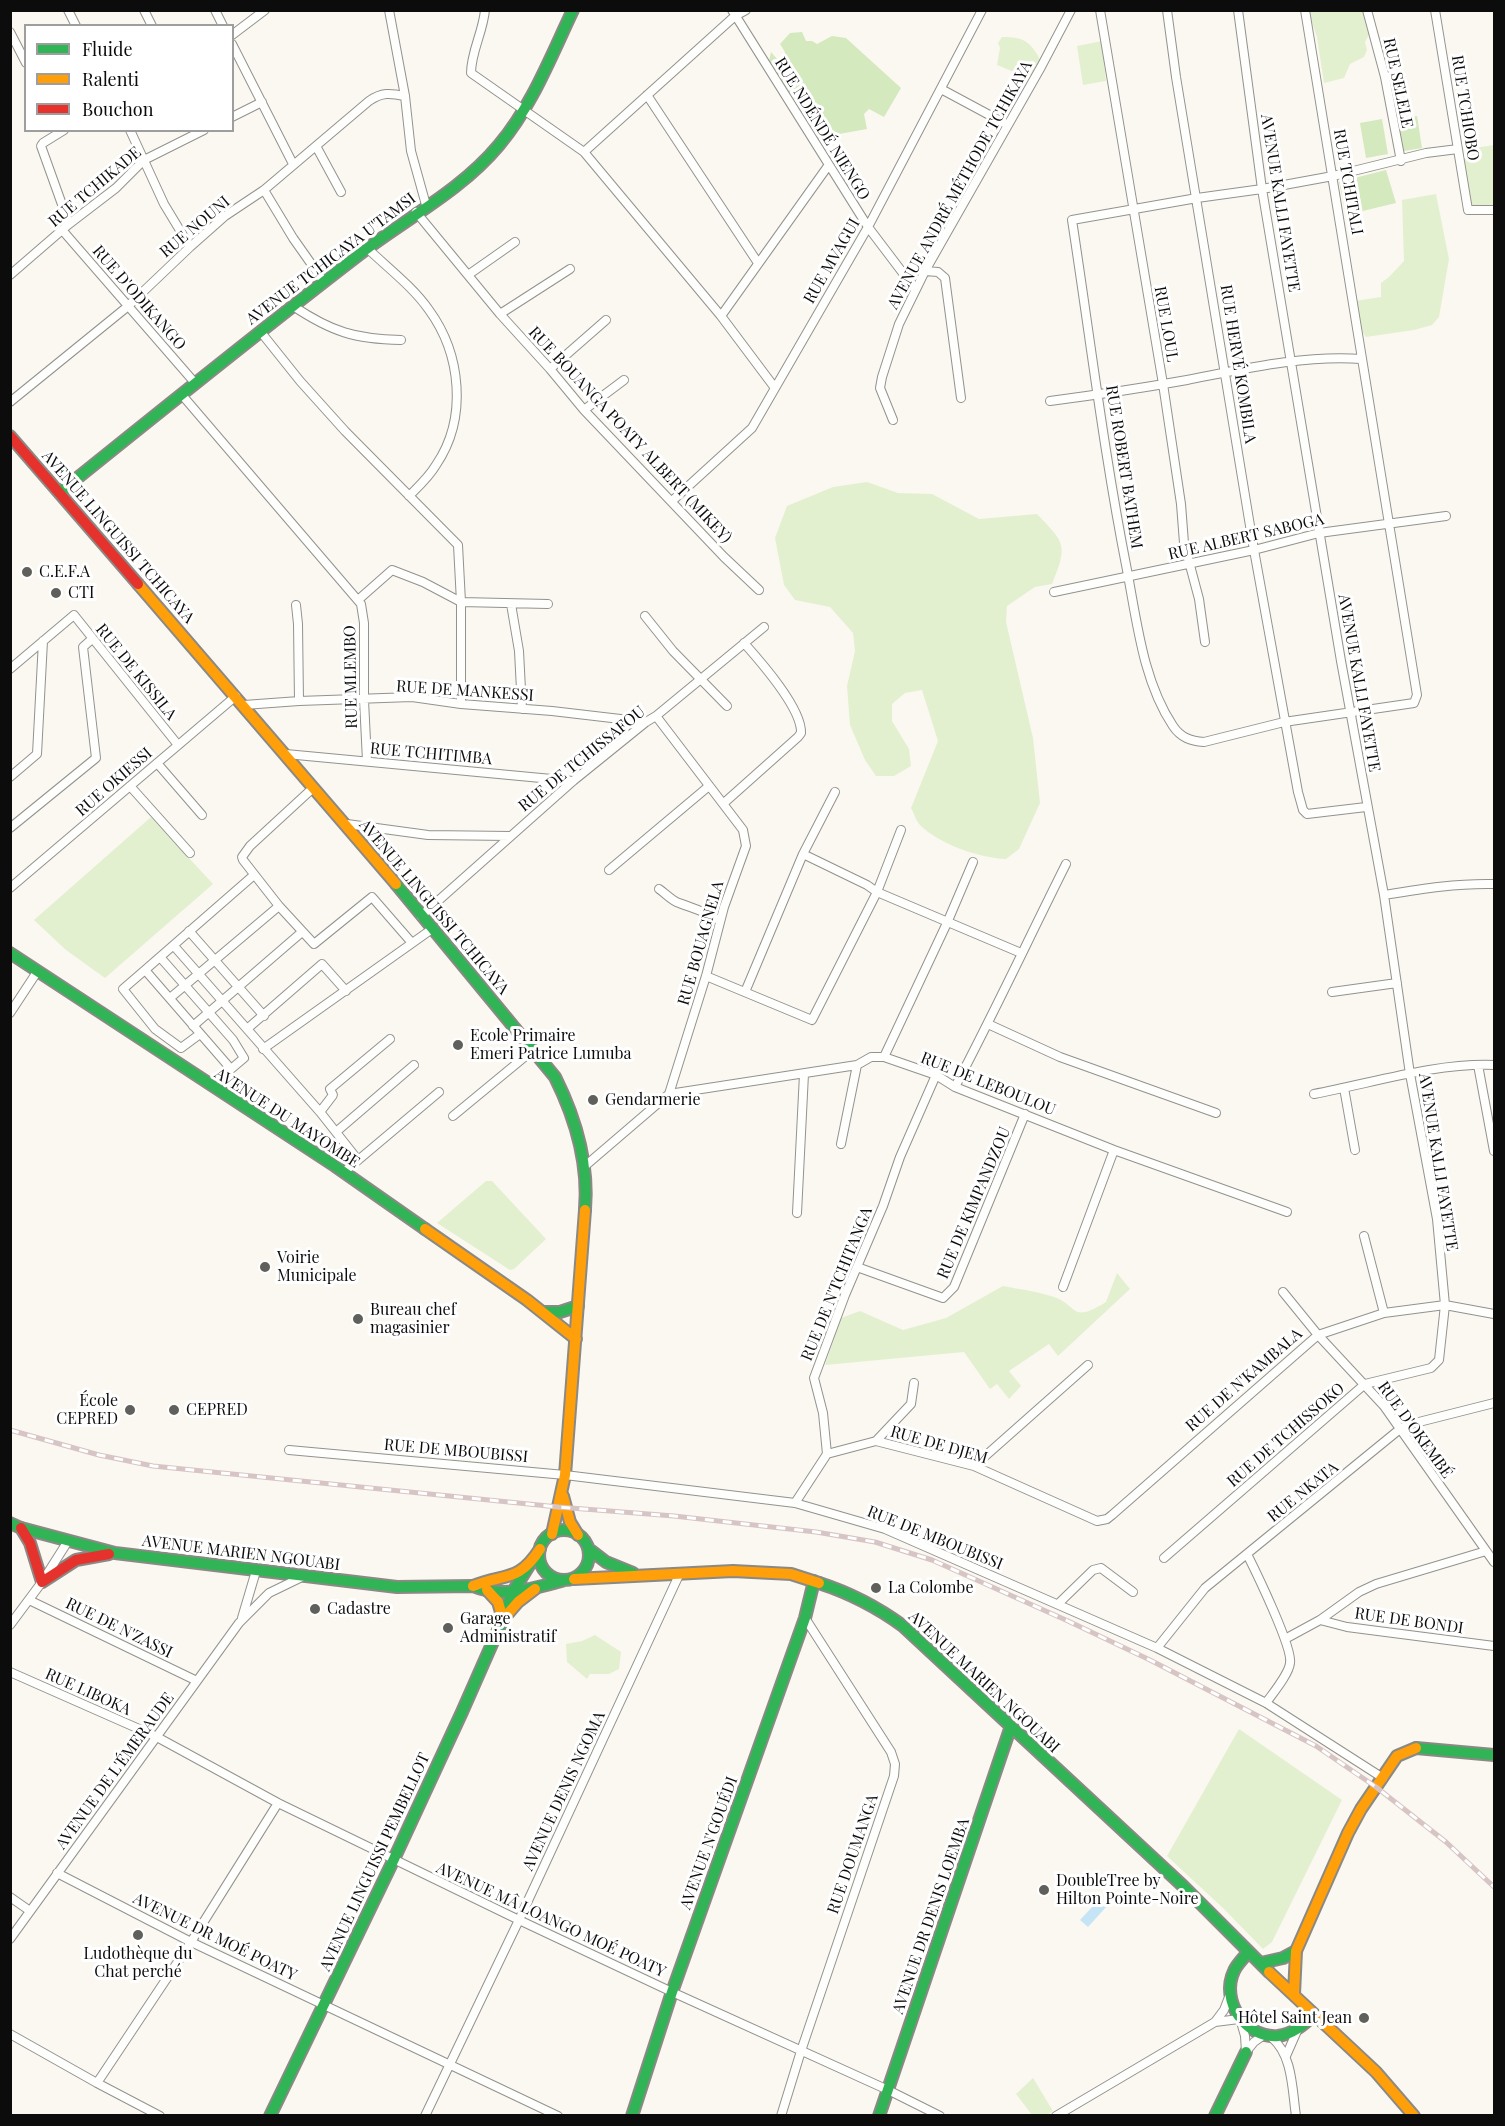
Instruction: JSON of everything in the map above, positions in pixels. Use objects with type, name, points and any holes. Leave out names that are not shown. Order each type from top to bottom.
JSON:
[{"type":"street","points":[[68,10],[75,24]]},
{"type":"street","points":[[144,10],[151,24]]},
{"type":"street","points":[[215,10],[222,24]]},
{"type":"street","points":[[234,33],[265,10]]},
{"type":"street","points":[[389,10],[405,96],[411,151],[426,205]]},
{"type":"street","points":[[485,10],[484,25],[471,64],[471,73],[584,152],[721,316],[775,388]]},
{"type":"street","name":"AVENUE TCHICAYA U'TAMSI","points":[[60,492],[260,331],[367,248],[483,163],[501,143],[523,110],[573,10]]},
{"type":"street","points":[[584,152],[733,13],[746,10]]},
{"type":"street","name":"RUE MVAGUI","points":[[672,501],[752,428],[868,227],[982,10]]},
{"type":"street","name":"AVENUE ANDRÉ MÉTHODE TCHIKAYA","points":[[893,420],[880,388],[899,324],[915,289],[1071,10]]},
{"type":"street","name":"RUE LOUL","points":[[1100,10],[1163,384],[1181,504],[1184,543],[1200,599],[1205,642]]},
{"type":"street","name":"RUE HERVÉ KOMBILA","points":[[1167,10],[1254,550],[1298,792],[1304,812],[1310,814],[1366,807]]},
{"type":"street","name":"AVENUE KALLI FAYETTE","points":[[1238,10],[1262,189],[1366,807],[1384,895],[1410,1074],[1437,1219],[1445,1305],[1439,1360]]},
{"type":"street","name":"RUE TCHITALI","points":[[1305,10],[1418,695],[1414,700]]},
{"type":"street","name":"RUE SELELE","points":[[1367,10],[1384,77],[1401,161]]},
{"type":"street","name":"RUE TCHIOBO","points":[[1435,10],[1468,210],[1494,210]]},
{"type":"street","name":"RUE NDÉNDÉ NIENGO","points":[[733,13],[868,227],[915,289]]},
{"type":"street","points":[[10,32],[24,59]]},
{"type":"street","points":[[234,48],[293,164]]},
{"type":"street","points":[[941,89],[1008,125]]},
{"type":"street","name":"RUE NOUNI","points":[[10,402],[127,307],[225,216],[264,190],[379,95],[388,92],[405,96]]},
{"type":"street","points":[[647,95],[758,263]]},
{"type":"street","points":[[234,116],[262,102]]},
{"type":"street","points":[[60,132],[43,143],[41,149],[69,224]]},
{"type":"street","points":[[131,132],[164,204],[190,247]]},
{"type":"street","name":"RUE TCHIKADE","points":[[10,275],[69,224],[116,188],[144,160],[200,132]]},
{"type":"street","points":[[316,146],[341,192]]},
{"type":"street","points":[[1133,209],[1333,176],[1426,153],[1458,149]]},
{"type":"street","points":[[721,316],[828,166]]},
{"type":"street","points":[[264,190],[293,238],[324,282]]},
{"type":"street","name":"RUE ROBERT BATHEM","points":[[1133,209],[1072,220],[1118,527],[1138,633],[1151,678],[1174,728],[1191,741],[1204,742],[1284,722],[1413,703],[1414,700]]},
{"type":"street","name":"RUE BOUANGA POATY ALBERT (MIKEY)","points":[[416,212],[500,314],[584,410],[724,557],[759,590]]},
{"type":"street","name":"RUE D'ODIKANGO","points":[[63,231],[195,383]]},
{"type":"street","points":[[468,275],[515,242]]},
{"type":"street","points":[[367,248],[427,307],[443,330],[452,355],[456,376],[458,402],[450,438],[438,463],[409,496]]},
{"type":"street","points":[[500,314],[570,269]]},
{"type":"street","points":[[925,271],[938,272],[945,278],[961,398]]},
{"type":"street","points":[[293,306],[314,320],[351,336],[401,340]]},
{"type":"street","points":[[550,369],[606,320]]},
{"type":"street","points":[[260,331],[300,381],[458,545],[461,602],[461,704]]},
{"type":"street","points":[[1050,401],[1292,362],[1361,359]]},
{"type":"street","points":[[584,410],[624,380]]},
{"type":"street","points":[[182,395],[358,600],[392,570],[423,582],[461,602],[548,604]]},
{"type":"street","name":"AVENUE LINGUISSI TCHICAYA","points":[[10,436],[346,824],[555,1077],[567,1099],[585,1166],[586,1195],[562,1495]]},
{"type":"street","name":"RUE ALBERT SABOGA","points":[[1054,592],[1254,550],[1319,533],[1446,516]]},
{"type":"street","name":"RUE MLEMBO","points":[[358,600],[363,610],[364,623],[364,700],[368,761]]},
{"type":"street","points":[[511,604],[519,651],[522,709]]},
{"type":"street","points":[[296,605],[299,701]]},
{"type":"street","name":"RUE DE KISSILA","points":[[43,641],[74,615],[178,745]]},
{"type":"street","points":[[645,616],[673,651],[727,706]]},
{"type":"street","name":"RUE DE TCHISSAFOU","points":[[421,916],[573,781],[764,627]]},
{"type":"street","points":[[10,828],[96,758],[83,647],[92,639]]},
{"type":"street","points":[[10,669],[43,641]]},
{"type":"street","points":[[10,777],[37,754],[43,641]]},
{"type":"street","points":[[724,803],[801,733],[799,722],[777,681],[744,643]]},
{"type":"street","name":"RUE OKIESSI","points":[[10,888],[236,696]]},
{"type":"street","name":"RUE DE MANKESSI","points":[[244,705],[412,697],[646,722]]},
{"type":"street","name":"RUE BOUAGNELA","points":[[656,716],[743,830],[746,846],[720,921],[706,976],[669,1094]]},
{"type":"street","name":"RUE TCHITIMBA","points":[[286,754],[573,781]]},
{"type":"street","points":[[157,763],[202,815]]},
{"type":"street","points":[[130,786],[190,853]]},
{"type":"street","points":[[609,870],[710,786]]},
{"type":"street","points":[[313,788],[244,854],[243,860],[279,906],[314,944],[372,897],[412,943]]},
{"type":"street","points":[[746,993],[803,854],[835,792]]},
{"type":"street","points":[[346,824],[428,835],[510,836]]},
{"type":"street","points":[[706,976],[812,1020],[877,892],[901,830]]},
{"type":"street","points":[[803,854],[877,892],[1021,953]]},
{"type":"street","points":[[585,1166],[669,1094],[857,1065],[871,1057],[884,1057],[973,862]]},
{"type":"street","points":[[955,1087],[1066,864]]},
{"type":"street","points":[[200,1034],[182,1048],[155,1029],[123,989],[254,874]]},
{"type":"street","points":[[1384,895],[1446,885],[1494,884]]},
{"type":"street","points":[[659,889],[677,903],[709,913],[720,921]]},
{"type":"street","points":[[170,999],[279,906]]},
{"type":"street","points":[[263,1049],[432,929]]},
{"type":"street","points":[[189,932],[264,1016]]},
{"type":"street","points":[[193,1026],[302,932]]},
{"type":"street","points":[[174,945],[320,1112],[358,1160]]},
{"type":"street","name":"AVENUE DU MAYOMBE","points":[[10,953],[344,1173],[544,1312],[576,1339]]},
{"type":"street","points":[[145,970],[231,1069],[244,1058],[233,1040],[160,957]]},
{"type":"street","points":[[247,1029],[322,964],[346,991]]},
{"type":"street","points":[[10,1013],[37,972]]},
{"type":"street","points":[[1332,992],[1397,983]]},
{"type":"street","points":[[988,1024],[1060,1057],[1216,1113]]},
{"type":"street","points":[[320,1112],[333,1095],[330,1089],[390,1039]]},
{"type":"street","points":[[453,1116],[533,1050]]},
{"type":"street","name":"RUE DE LEBOULOU","points":[[884,1057],[936,1075],[955,1087],[1114,1150],[1287,1212]]},
{"type":"street","points":[[336,1132],[414,1065]]},
{"type":"street","points":[[841,1143],[857,1065]]},
{"type":"street","points":[[1478,1065],[1494,1151]]},
{"type":"street","points":[[1314,1094],[1410,1074],[1494,1065]]},
{"type":"street","points":[[797,1213],[804,1074]]},
{"type":"street","name":"RUE DE N'TCHITANGA","points":[[827,1454],[823,1413],[814,1378],[883,1206],[900,1157],[936,1075]]},
{"type":"street","points":[[1344,1088],[1355,1150]]},
{"type":"street","points":[[344,1173],[439,1092]]},
{"type":"street","name":"RUE DE KIMPANDZOU","points":[[857,1267],[943,1298],[954,1287],[1025,1114]]},
{"type":"street","points":[[1063,1287],[1114,1150]]},
{"type":"street","points":[[1364,1236],[1384,1313]]},
{"type":"street","name":"RUE D'OKEMBÉ","points":[[1283,1292],[1318,1335],[1384,1406],[1494,1562]]},
{"type":"street","name":"RUE DE N'KAMBALA","points":[[1107,1519],[1318,1335],[1384,1313],[1445,1305],[1494,1314]]},
{"type":"street","points":[[544,1312],[560,1312],[578,1306]]},
{"type":"street","name":"RUE DE TCHISSOKO","points":[[1164,1558],[1365,1384],[1431,1368],[1439,1360]]},
{"type":"street","points":[[974,1466],[1088,1365]]},
{"type":"street","points":[[876,1440],[911,1404],[914,1383]]},
{"type":"street","name":"RUE NKATA","points":[[1157,1648],[1205,1588],[1400,1429],[1411,1424],[1494,1403]]},
{"type":"street","name":"RUE DE DJEM","points":[[827,1454],[876,1440],[974,1466],[1097,1521],[1107,1519]]},
{"type":"street","name":"RUE DE MBOUBISSI","points":[[289,1450],[565,1475],[795,1503],[885,1529],[1157,1648],[1266,1703],[1383,1778]]},
{"type":"street","points":[[795,1503],[827,1454]]},
{"type":"street","points":[[552,1534],[562,1495]]},
{"type":"street","points":[[562,1495],[570,1522],[578,1535]]},
{"type":"street","points":[[16,1526],[30,1543],[42,1582]]},
{"type":"street","name":"AVENUE MARIEN NGOUABI","points":[[16,1526],[115,1553],[397,1587],[473,1586],[483,1581],[516,1575],[530,1564]]},
{"type":"street","points":[[561,1531],[570,1531],[578,1535],[585,1541],[588,1549],[589,1558],[586,1567],[569,1579],[556,1579],[543,1568],[540,1559],[540,1549],[544,1540],[561,1531]]},
{"type":"street","points":[[10,1625],[42,1582],[68,1541]]},
{"type":"street","name":"AVENUE MARIEN NGOUABI","points":[[503,1619],[512,1593],[540,1549]]},
{"type":"street","name":"AVENUE MARIEN NGOUABI","points":[[588,1549],[606,1562],[636,1575]]},
{"type":"street","points":[[1285,1639],[1320,1620],[1359,1592],[1376,1584],[1486,1551]]},
{"type":"street","points":[[42,1582],[76,1560],[115,1553]]},
{"type":"street","points":[[1247,1554],[1285,1639],[1290,1663],[1266,1703]]},
{"type":"street","points":[[1058,1604],[1093,1570],[1098,1568],[1133,1592]]},
{"type":"street","name":"AVENUE MARIEN NGOUABI","points":[[473,1586],[479,1590],[512,1593],[569,1579],[679,1575],[733,1570],[791,1574],[841,1590],[879,1609],[903,1626],[1233,1934],[1248,1952],[1376,2072],[1414,2115]]},
{"type":"street","name":"AVENUE DE L'ÉMERAUDE","points":[[242,1619],[256,1571]]},
{"type":"street","name":"AVENUE DENIS NGOMA","points":[[425,2115],[519,1920],[679,1575]]},
{"type":"street","name":"AVENUE DE L'ÉMERAUDE","points":[[10,1940],[155,1736],[242,1619],[269,1593],[302,1577]]},
{"type":"street","name":"AVENUE N'GOUÉDI","points":[[632,2115],[672,1992],[805,1618],[814,1581]]},
{"type":"street","name":"AVENUE MARIEN NGOUABI","points":[[503,1619],[518,1602],[537,1587]]},
{"type":"street","points":[[487,1590],[498,1602],[503,1619]]},
{"type":"street","name":"RUE DE N'ZASSI","points":[[29,1600],[197,1681]]},
{"type":"street","name":"RUE DOUMANGA","points":[[781,2115],[894,1776],[895,1764],[891,1752],[805,1618]]},
{"type":"street","name":"AVENUE LINGUISSI PEMBELLOT","points":[[270,2115],[394,1859],[503,1619]]},
{"type":"street","name":"RUE DE BONDI","points":[[1320,1620],[1347,1627],[1494,1646]]},
{"type":"street","name":"RUE LIBOKA","points":[[10,1672],[155,1736]]},
{"type":"street","name":"AVENUE DR DENIS LOEMBA","points":[[879,2115],[1011,1726]]},
{"type":"street","name":"AVENUE MÂ LOANGO MOÉ POATY","points":[[155,1736],[278,1803],[519,1920],[940,2115]]},
{"type":"street","points":[[1294,1994],[1296,1951],[1348,1833],[1361,1809],[1397,1756],[1410,1749],[1420,1748],[1494,1755]]},
{"type":"street","points":[[97,2083],[191,1942],[278,1803]]},
{"type":"street","name":"AVENUE DR MOÉ POATY","points":[[57,1873],[191,1942],[558,2115]]},
{"type":"street","points":[[10,1898],[30,1911]]},
{"type":"street","points":[[1233,1934],[1236,1966],[1229,1986],[1232,2008],[1251,2030],[1280,2044],[1286,2056],[1296,2115]]},
{"type":"street","points":[[1261,1963],[1283,1958],[1296,1951]]},
{"type":"street","points":[[1236,1966],[1248,1952]]},
{"type":"street","points":[[1056,2115],[1215,2022],[1224,2010],[1229,1996]]},
{"type":"street","points":[[1286,2056],[1299,2030],[1314,2015]]},
{"type":"street","points":[[1215,2022],[1240,2020]]},
{"type":"street","points":[[1240,2020],[1245,2036],[1246,2052]]},
{"type":"street","points":[[1215,2115],[1246,2052],[1254,2042],[1267,2036],[1279,2036],[1317,2027],[1333,2030]]},
{"type":"street","points":[[10,2034],[160,2115]]},
{"type":"green space","points":[[1308,11],[1365,11],[1371,31],[1365,42],[1367,50],[1364,57],[1350,64],[1344,78],[1324,83],[1317,37]]},
{"type":"green space","points":[[802,32],[806,41],[817,44],[832,36],[846,38],[901,88],[884,117],[869,109],[864,114],[867,129],[839,134],[810,118],[768,66],[771,52],[777,59],[784,56],[785,52],[780,44],[790,33]]},
{"type":"green space","points":[[1002,37],[1021,39],[1030,45],[1041,61],[1032,75],[1024,76],[997,65],[1000,48],[998,43]]},
{"type":"green space","points":[[1102,41],[1106,81],[1083,85],[1077,46]]},
{"type":"green space","points":[[1417,116],[1422,148],[1404,151],[1398,119]]},
{"type":"green space","points":[[1382,119],[1388,154],[1366,158],[1360,123]]},
{"type":"green space","points":[[1494,145],[1494,205],[1472,205],[1466,194],[1462,158],[1475,148]]},
{"type":"green space","points":[[1386,170],[1396,203],[1346,215],[1339,182]]},
{"type":"green space","points":[[1436,194],[1449,259],[1439,317],[1432,325],[1414,330],[1366,337],[1359,324],[1355,301],[1381,297],[1381,283],[1404,261],[1402,200]]},
{"type":"green space","points":[[867,482],[898,493],[932,494],[979,519],[1037,514],[1061,545],[1060,561],[1052,584],[1035,587],[1007,606],[1006,622],[1033,738],[1040,803],[1019,849],[1006,859],[972,853],[948,844],[928,832],[916,819],[911,808],[938,741],[922,690],[905,693],[892,704],[892,721],[909,749],[911,766],[894,776],[876,776],[865,760],[850,725],[847,686],[855,651],[853,633],[830,607],[795,600],[784,585],[775,538],[787,506],[833,487]]},
{"type":"green space","points":[[151,817],[213,884],[105,978],[66,950],[34,920]]},
{"type":"green space","points":[[486,1181],[492,1181],[546,1239],[514,1269],[510,1270],[437,1223]]},
{"type":"green space","points":[[1117,1273],[1130,1289],[1058,1356],[1049,1344],[1009,1371],[1021,1386],[1009,1399],[997,1384],[990,1389],[964,1352],[825,1365],[841,1318],[860,1311],[903,1330],[946,1318],[1003,1286],[1051,1296],[1060,1299],[1075,1311],[1086,1312],[1106,1302]]},
{"type":"green space","points":[[595,1635],[621,1652],[619,1669],[609,1674],[590,1674],[587,1679],[567,1662],[566,1644],[582,1641]]},
{"type":"green space","points":[[1239,1729],[1342,1800],[1272,1942],[1263,1949],[1167,1856]]},
{"type":"green space","points":[[1033,2078],[1053,2111],[1047,2115],[1032,2115],[1016,2094]]},
{"type":"water","points":[[1095,1895],[1107,1906],[1088,1927],[1080,1920],[1093,1906],[1089,1902]]},
{"type":"railway","points":[[10,1430],[99,1455],[153,1466],[558,1507],[674,1516],[816,1532],[875,1542],[932,1560],[1068,1621],[1150,1660],[1316,1746],[1376,1787],[1446,1842],[1494,1887]]},
{"type":"traffic: fast","points":[[60,492],[374,243],[449,191],[484,162],[511,130],[521,114],[573,10]]},
{"type":"traffic: fast","points":[[396,884],[555,1077],[575,1125],[583,1158],[585,1210]]},
{"type":"traffic: fast","points":[[10,953],[335,1166],[425,1229]]},
{"type":"traffic: fast","points":[[545,1312],[560,1312],[578,1306]]},
{"type":"traffic: fast","points":[[10,1523],[115,1553],[397,1587],[473,1586],[496,1592],[508,1592],[565,1580]]},
{"type":"traffic: fast","points":[[564,1530],[573,1532],[584,1541],[589,1555],[587,1564],[578,1575],[564,1580],[555,1578],[544,1569],[539,1555],[541,1546],[550,1535],[564,1530]]},
{"type":"traffic: fast","points":[[589,1549],[606,1562],[633,1573]]},
{"type":"traffic: fast","points":[[270,2116],[394,1859],[462,1712],[512,1593],[530,1564]]},
{"type":"traffic: fast","points":[[632,2116],[672,1992],[805,1618],[814,1581]]},
{"type":"traffic: fast","points":[[819,1583],[863,1601],[903,1626],[1183,1886],[1269,1972]]},
{"type":"traffic: fast","points":[[879,2116],[1011,1726]]},
{"type":"traffic: fast","points":[[1416,1748],[1494,1755]]},
{"type":"traffic: fast","points":[[1261,1963],[1283,1958],[1296,1951]]},
{"type":"traffic: fast","points":[[1248,1952],[1235,1968],[1230,1994],[1238,2016],[1246,2024],[1255,2031],[1278,2036],[1302,2026],[1314,2015]]},
{"type":"traffic: fast","points":[[1215,2116],[1246,2052]]},
{"type":"traffic: slow","points":[[138,584],[396,884]]},
{"type":"traffic: slow","points":[[552,1534],[565,1475],[585,1210]]},
{"type":"traffic: slow","points":[[425,1229],[527,1300],[576,1339]]},
{"type":"traffic: slow","points":[[563,1496],[570,1522],[578,1535]]},
{"type":"traffic: slow","points":[[473,1586],[518,1572],[532,1560],[540,1549]]},
{"type":"traffic: slow","points":[[574,1579],[733,1571],[791,1574],[819,1583]]},
{"type":"traffic: slow","points":[[505,1617],[518,1602],[535,1589]]},
{"type":"traffic: slow","points":[[487,1590],[498,1602],[503,1619]]},
{"type":"traffic: slow","points":[[1294,1994],[1296,1951],[1348,1833],[1361,1809],[1397,1756],[1416,1748]]},
{"type":"traffic: slow","points":[[1269,1972],[1376,2072],[1414,2116]]},
{"type":"traffic: jam","points":[[10,436],[138,584]]},
{"type":"traffic: jam","points":[[21,1528],[30,1543],[42,1582],[76,1560],[109,1554]]},
{"type":"place","name":"C.E.F.A","points":[[27,572]]},
{"type":"place","name":"CTI","points":[[56,593]]},
{"type":"place","name":"Ecole Primaire Emeri Patrice Lumuba","points":[[458,1045]]},
{"type":"place","name":"Gendarmerie","points":[[593,1100]]},
{"type":"place","name":"Voirie Municipale","points":[[265,1267]]},
{"type":"place","name":"Bureau chef magasinier","points":[[358,1319]]},
{"type":"place","name":"École CEPRED","points":[[130,1410]]},
{"type":"place","name":"CEPRED","points":[[174,1410]]},
{"type":"place","name":"La Colombe","points":[[876,1588]]},
{"type":"place","name":"Cadastre","points":[[315,1609]]},
{"type":"place","name":"Garage Administratif","points":[[448,1628]]},
{"type":"place","name":"DoubleTree by Hilton Pointe-Noire","points":[[1044,1890]]},
{"type":"place","name":"Ludothèque du Chat perché","points":[[138,1935]]},
{"type":"place","name":"Hôtel Saint Jean","points":[[1364,2018]]}]
